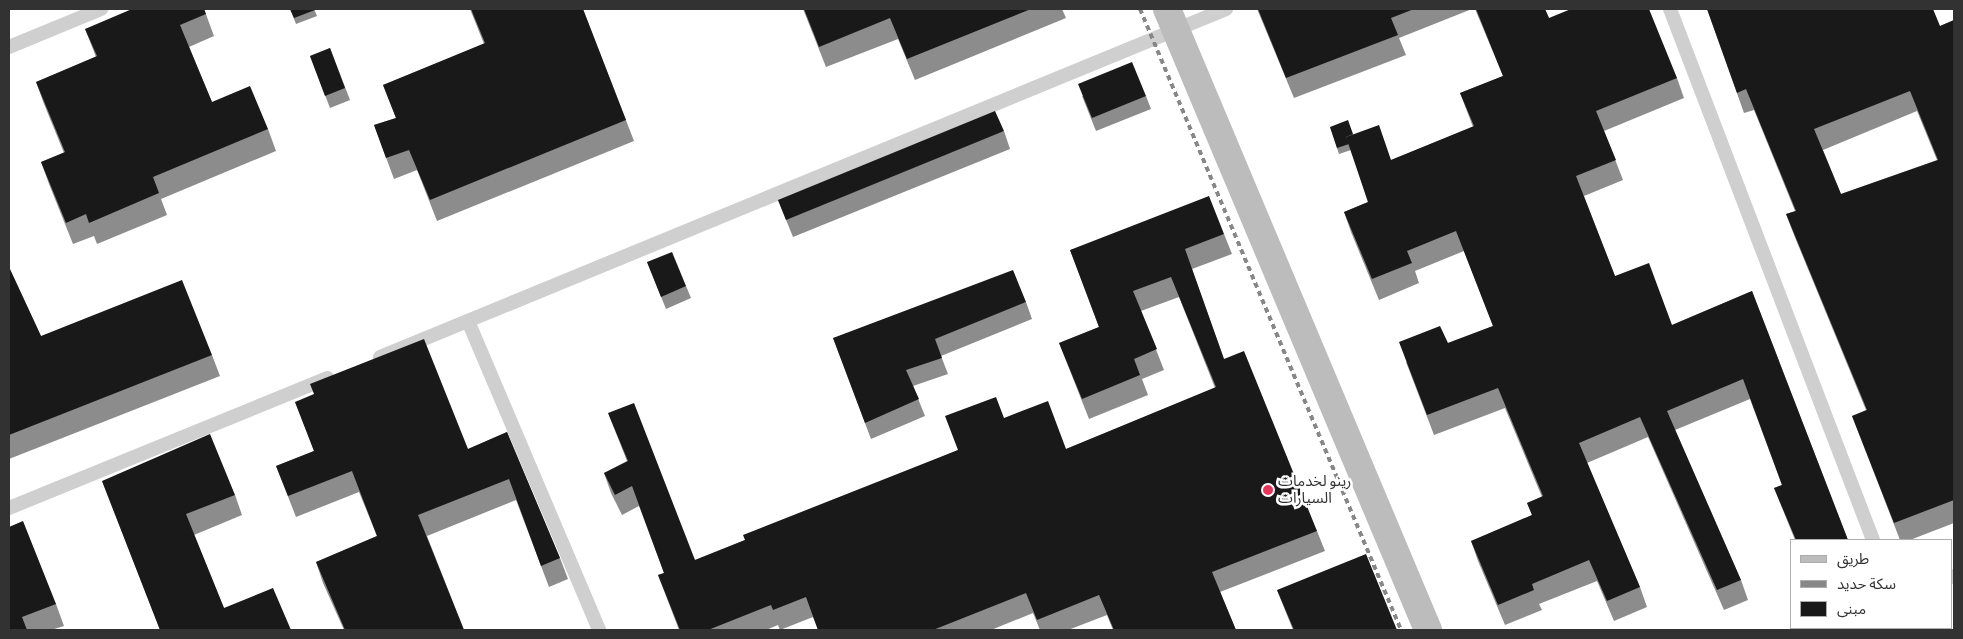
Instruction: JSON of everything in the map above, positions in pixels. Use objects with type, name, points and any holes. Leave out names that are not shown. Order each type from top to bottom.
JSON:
[{"type":"street","points":[[1171,19],[1428,630]]},
{"type":"lane","points":[[9,47],[101,9]]},
{"type":"lane","points":[[367,362],[1171,19],[1226,9]]},
{"type":"lane","points":[[1670,9],[1873,539]]},
{"type":"lane","points":[[468,320],[600,630]]},
{"type":"lane","points":[[9,508],[340,373]]},
{"type":"building","points":[[132,9],[204,9],[206,14],[180,25],[212,102],[250,86],[268,129],[153,177],[159,193],[89,223],[86,214],[66,223],[41,162],[65,152],[36,82],[97,56],[85,29]]},
{"type":"building","points":[[290,9],[314,9],[315,10],[294,18]]},
{"type":"building","points":[[471,9],[583,9],[626,120],[430,200],[409,150],[386,158],[374,125],[396,118],[383,85],[485,43]]},
{"type":"building","points":[[804,9],[1031,9],[907,59],[890,18],[819,47]]},
{"type":"building","points":[[1258,9],[1414,9],[1391,18],[1398,35],[1286,78]]},
{"type":"building","points":[[1476,9],[1545,9],[1549,18],[1571,9],[1649,9],[1677,78],[1596,111],[1616,160],[1576,176],[1615,276],[1649,263],[1672,325],[1752,291],[1848,539],[1796,539],[1774,488],[1782,485],[1743,379],[1667,411],[1741,580],[1717,590],[1640,417],[1579,443],[1640,587],[1607,601],[1589,560],[1532,584],[1534,590],[1498,605],[1471,541],[1532,515],[1527,503],[1543,496],[1498,388],[1427,415],[1399,342],[1440,326],[1448,343],[1493,326],[1456,231],[1407,251],[1412,263],[1372,279],[1344,212],[1368,202],[1346,137],[1379,125],[1391,160],[1474,126],[1460,93],[1503,76]]},
{"type":"building","points":[[1707,9],[1933,9],[1940,26],[1954,20],[1954,500],[1894,523],[1852,416],[1867,410],[1786,214],[1796,211],[1746,89],[1737,93]],"holes":[[[1910,91],[1938,160],[1841,194],[1814,129]]]},
{"type":"building","points":[[330,48],[345,88],[325,96],[310,56]]},
{"type":"building","points":[[1132,62],[1146,96],[1092,118],[1078,84]]},
{"type":"building","points":[[995,111],[1004,131],[786,220],[778,200]]},
{"type":"building","points":[[1348,120],[1353,134],[1346,137],[1349,144],[1337,148],[1330,127]]},
{"type":"building","points":[[1209,196],[1224,234],[1185,249],[1224,359],[1244,351],[1317,531],[1212,572],[1236,630],[1114,630],[1099,595],[1037,620],[1026,593],[933,630],[818,630],[806,597],[773,610],[771,605],[708,630],[680,630],[658,575],[664,573],[632,486],[615,495],[604,473],[628,461],[608,413],[634,403],[695,560],[745,540],[743,535],[958,450],[945,416],[996,397],[1004,418],[1048,401],[1066,449],[1216,387],[1171,277],[1133,291],[1157,349],[1134,359],[1140,375],[1082,399],[1059,343],[1099,327],[1070,250]]},
{"type":"building","points":[[672,252],[686,286],[661,297],[647,262]]},
{"type":"building","points":[[9,267],[41,336],[182,280],[212,355],[9,435]]},
{"type":"building","points":[[1013,270],[1026,302],[935,339],[942,358],[906,370],[919,399],[865,423],[833,338]]},
{"type":"building","points":[[424,339],[468,449],[507,432],[560,558],[541,566],[509,479],[418,515],[464,630],[345,630],[316,562],[377,536],[352,471],[288,496],[276,466],[314,451],[295,402],[314,394],[310,384]]},
{"type":"building","points":[[210,434],[235,495],[186,514],[224,608],[273,588],[291,630],[160,630],[102,481]]},
{"type":"building","points":[[23,521],[56,604],[22,617],[27,630],[9,630],[9,527]]},
{"type":"building","points":[[1366,554],[1397,630],[1294,630],[1277,590]]},
{"type":"railway","points":[[1140,9],[1401,630]]},
{"type":"place","name":"رينو لخدمات السيارات","points":[[1268,490]]}]
